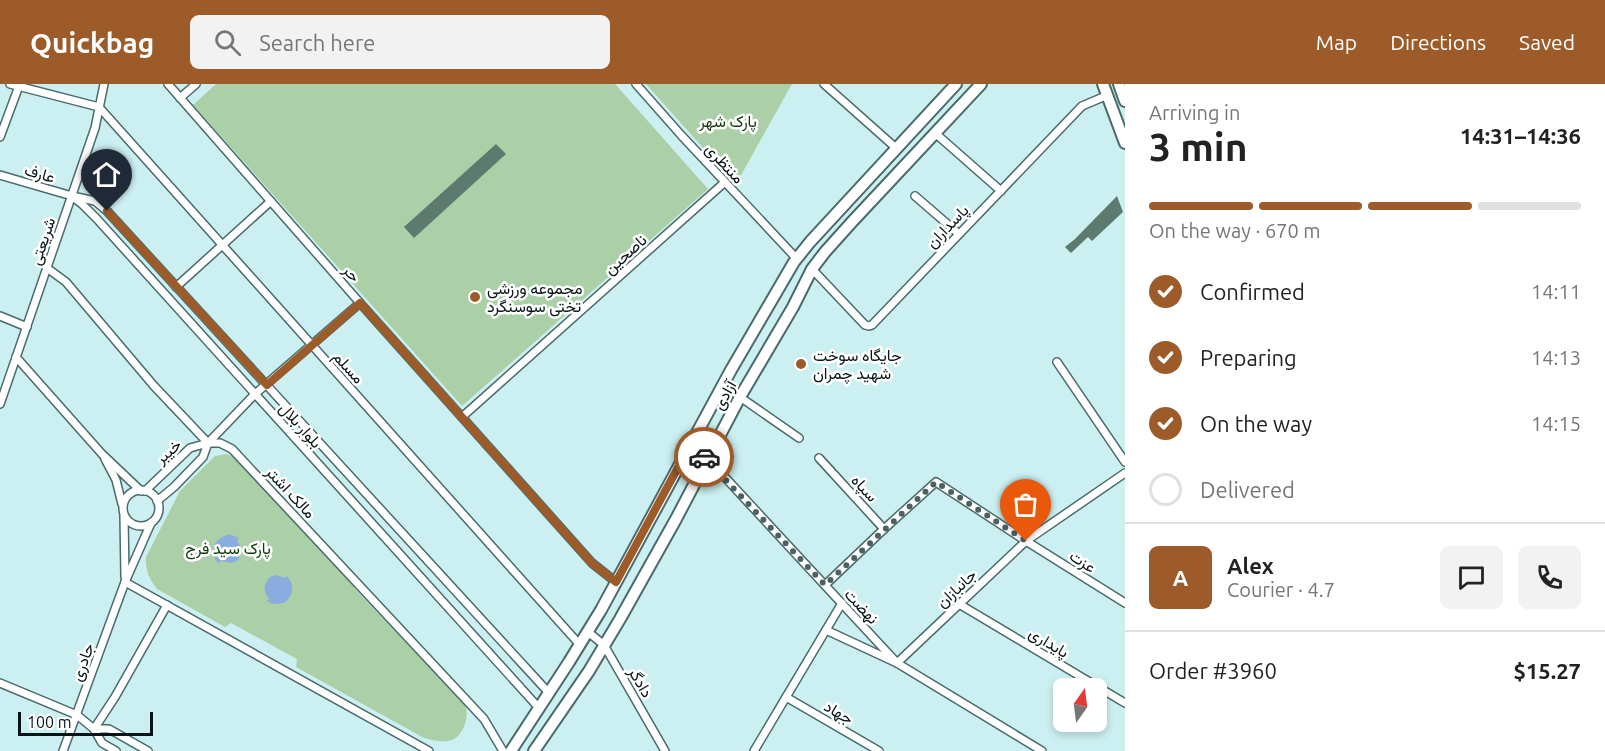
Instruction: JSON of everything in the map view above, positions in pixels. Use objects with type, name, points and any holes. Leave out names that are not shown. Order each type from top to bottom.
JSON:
[{"type":"main road","name":"آزادی","points":[[511,751],[588,632],[743,350],[797,259],[810,242],[956,84]]},
{"type":"main road","name":"آزادی","points":[[534,751],[620,619],[812,269],[981,84]]},
{"type":"main road","points":[[1103,84],[1125,143]]},
{"type":"main road","points":[[1119,84],[1125,101]]},
{"type":"street","points":[[10,84],[99,108]]},
{"type":"street","name":"شریعتی","points":[[0,405],[95,128],[104,84]]},
{"type":"street","name":"حر","points":[[168,84],[592,563],[616,582]]},
{"type":"street","points":[[180,98],[196,84]]},
{"type":"street","name":"منتظری","points":[[636,84],[797,259]]},
{"type":"street","points":[[824,84],[896,148]]},
{"type":"street","points":[[831,90],[838,84]]},
{"type":"street","points":[[0,137],[19,87]]},
{"type":"street","name":"پاسداران","points":[[812,269],[865,325],[872,325],[1082,106],[1108,95]]},
{"type":"street","name":"مسلم","points":[[99,108],[580,645]]},
{"type":"street","points":[[935,133],[1001,191]]},
{"type":"street","name":"عارف","points":[[0,175],[72,196]]},
{"type":"street","name":"ناصحین","points":[[462,417],[725,182]]},
{"type":"street","name":"بلوار بلال","points":[[72,196],[95,201],[107,211],[549,693]]},
{"type":"street","name":"بلوار بلال","points":[[72,196],[97,219],[539,708]]},
{"type":"street","points":[[915,196],[959,234]]},
{"type":"street","points":[[176,287],[271,201]]},
{"type":"street","name":"مالک اشتر","points":[[47,268],[66,282],[154,386],[208,443],[220,443],[232,449],[484,719],[502,751]]},
{"type":"street","points":[[208,443],[255,394],[360,303]]},
{"type":"street","points":[[0,316],[27,327]]},
{"type":"street","points":[[16,357],[102,454],[143,491],[153,495],[159,509],[157,517],[152,523],[136,526],[129,522],[123,512],[124,500],[130,494],[143,491]]},
{"type":"street","points":[[1058,362],[1125,462]]},
{"type":"street","points":[[740,397],[799,438]]},
{"type":"street","name":"خیبر","points":[[143,491],[190,448],[208,443]]},
{"type":"street","name":"خیبر","points":[[157,501],[203,458],[208,443]]},
{"type":"street","name":"نهضت","points":[[689,447],[708,459],[897,663],[1042,751]]},
{"type":"street","points":[[102,454],[116,480],[121,497],[125,582],[429,751]]},
{"type":"street","name":"سپاه","points":[[819,458],[884,529]]},
{"type":"street","name":"جانبازان","points":[[897,663],[1026,541],[1125,473]]},
{"type":"street","name":"عزت","points":[[884,529],[936,482],[1125,603]]},
{"type":"street","name":"جادری","points":[[63,751],[125,582],[152,523]]},
{"type":"street","points":[[825,585],[884,529]]},
{"type":"street","points":[[754,751],[842,603]]},
{"type":"street","name":"پایداری","points":[[959,604],[1125,703]]},
{"type":"street","points":[[94,729],[115,697],[167,605]]},
{"type":"street","points":[[826,630],[897,663]]},
{"type":"street","name":"دادگر","points":[[588,632],[604,645],[665,751]]},
{"type":"street","points":[[0,683],[76,715],[94,729],[102,743],[116,751]]},
{"type":"street","name":"جهاد","points":[[786,697],[879,751]]},
{"type":"street","points":[[94,729],[109,729],[148,751]]},
{"type":"green space","name":"مجموعه ورزشی تختی سوسنگرد","points":[[216,84],[615,84],[708,189],[462,406],[193,105]]},
{"type":"green space","name":"پارک شهر","points":[[646,84],[792,84],[741,175],[729,177]]},
{"type":"green space","name":"پارک سید فرج","points":[[227,454],[238,459],[356,584],[354,588],[415,652],[417,650],[452,686],[463,701],[467,715],[459,735],[451,740],[442,741],[424,738],[296,667],[297,659],[231,623],[225,627],[157,589],[148,574],[146,557],[180,491],[215,456]]},
{"type":"water","points":[[229,534],[239,538],[237,541],[241,553],[237,561],[233,563],[221,560],[219,564],[213,555],[214,546],[219,539]]},
{"type":"water","points":[[276,575],[284,578],[287,576],[292,590],[290,597],[284,603],[272,604],[267,601],[269,598],[265,593],[265,588],[270,577]]},
{"type":"building","points":[[496,144],[506,154],[414,238],[404,227]]},
{"type":"building","points":[[1117,196],[1123,212],[1092,241],[1088,237],[1071,253],[1065,247]]},
{"type":"way so far","points":[[704,457],[825,585],[936,482],[1026,541]]},
{"type":"place","name":"مجموعه ورزشی تختی سوسنگرد","points":[[475,297]]},
{"type":"place","name":"جایگاه سوخت شهید چمران","points":[[801,364]]},
{"type":"route","points":[[107,211],[267,385],[360,303],[592,563],[616,582],[689,447],[704,457]]}]
